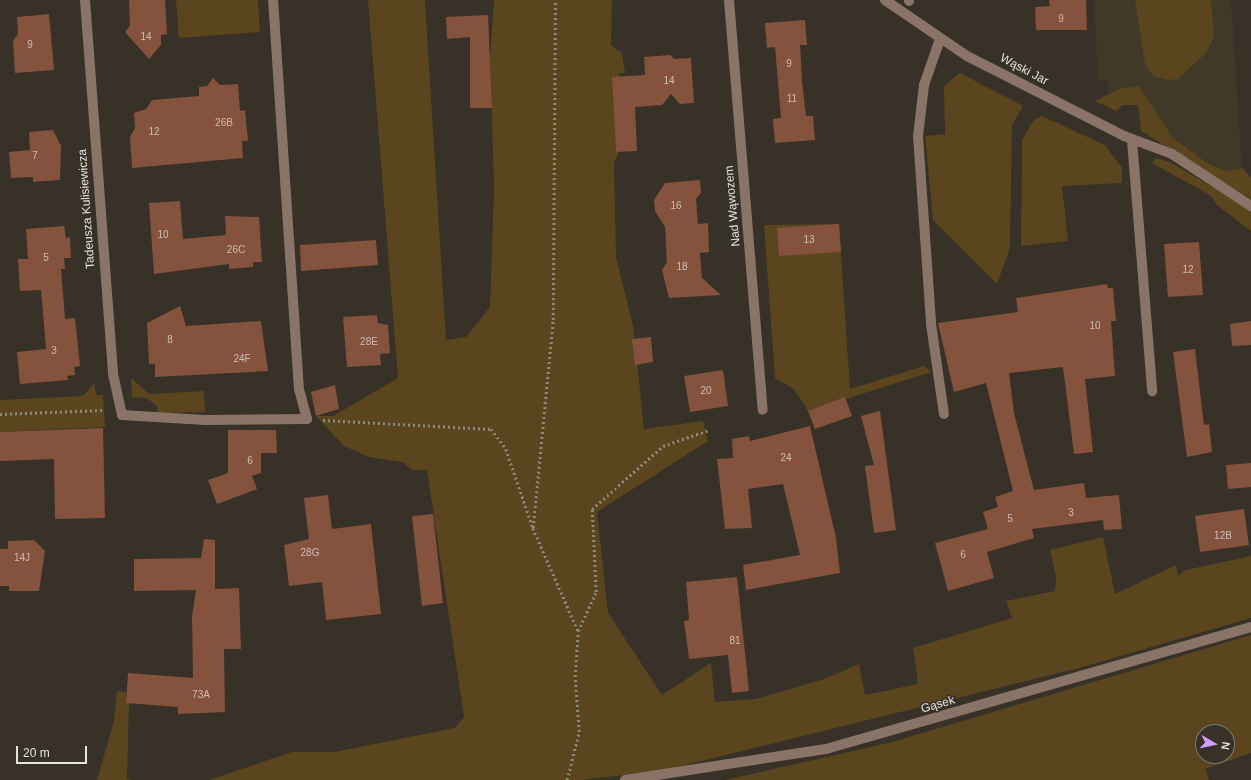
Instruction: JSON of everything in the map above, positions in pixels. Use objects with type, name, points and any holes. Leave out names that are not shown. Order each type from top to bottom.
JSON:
[{"type":"street","name":"Tadeusza Kulisiewicza","points":[[85,0],[113,374],[121,412]]},
{"type":"street","points":[[121,412],[205,420],[307,419],[299,390],[273,0]]},
{"type":"street","name":"Nad Wąwozem","points":[[729,0],[763,410]]},
{"type":"street","name":"Wąski Jar","points":[[885,0],[940,39],[1132,140],[1172,154],[1251,206]]},
{"type":"street","points":[[940,39],[924,85],[918,136],[931,324],[944,414]]},
{"type":"street","points":[[1132,140],[1152,391]]},
{"type":"street","name":"Gąsek","points":[[625,780],[826,749],[1251,627]]},
{"type":"path","points":[[533,528],[553,320],[555,0]]},
{"type":"path","points":[[0,414],[121,412]]},
{"type":"path","points":[[307,419],[491,428],[506,449],[533,528],[578,631]]},
{"type":"path","points":[[567,780],[579,732],[575,677],[578,631],[596,592],[592,509],[663,446],[709,430]]},
{"type":"shaded area","points":[[176,0],[258,0],[260,32],[179,38]]},
{"type":"shaded area","points":[[368,0],[425,0],[446,340],[466,337],[490,307],[494,188],[490,60],[494,0],[612,0],[611,45],[622,53],[625,73],[619,73],[619,152],[614,163],[616,257],[633,325],[644,429],[703,421],[708,441],[597,512],[608,613],[662,695],[711,663],[715,702],[756,699],[824,679],[859,664],[865,695],[918,684],[913,648],[1012,618],[1006,601],[1055,591],[1056,577],[1050,550],[1103,537],[1115,594],[1176,565],[1178,576],[1186,570],[1251,556],[1251,618],[1079,668],[665,770],[582,780],[209,780],[292,752],[334,752],[455,728],[464,717],[427,470],[413,470],[402,462],[369,457],[344,446],[316,416],[333,416],[398,378]]},
{"type":"shaded area","points":[[1094,0],[1231,0],[1242,168],[1226,171],[1207,163],[1173,138],[1139,87],[1109,93],[1108,80],[1098,81]]},
{"type":"shaded area","points":[[1135,0],[1211,0],[1214,37],[1207,52],[1178,79],[1168,80],[1153,76],[1145,64]]},
{"type":"shaded area","points":[[960,73],[1023,106],[1012,125],[1010,248],[997,284],[933,220],[925,136],[945,134],[944,86]]},
{"type":"shaded area","points":[[1139,86],[1173,138],[1207,163],[1226,171],[1242,168],[1251,177],[1251,199],[1141,131],[1138,105],[1123,105],[1116,111],[1095,101],[1119,89]]},
{"type":"shaded area","points":[[1042,116],[1105,145],[1122,168],[1122,183],[1062,186],[1068,241],[1021,246],[1022,140],[1033,121]]},
{"type":"shaded area","points":[[1156,158],[1170,162],[1251,210],[1251,231],[1217,205],[1210,195],[1152,163]]},
{"type":"shaded area","points":[[839,224],[850,389],[924,366],[931,372],[808,411],[794,389],[775,378],[764,225]]},
{"type":"shaded area","points":[[131,378],[149,394],[204,391],[205,412],[157,413],[157,406],[147,398],[132,397]]},
{"type":"shaded area","points":[[94,383],[96,395],[103,395],[105,427],[0,432],[0,400],[83,396]]},
{"type":"shaded area","points":[[1251,635],[1251,753],[1235,759],[1235,724],[1195,724],[1195,764],[1219,764],[1205,769],[1209,780],[725,780],[892,742]]},
{"type":"shaded area","points":[[117,691],[126,692],[126,703],[129,703],[127,779],[133,780],[97,780],[114,721]]},
{"type":"building","points":[[129,0],[165,0],[167,34],[161,35],[161,45],[149,59],[125,32],[130,26]]},
{"type":"building","points":[[1049,0],[1086,0],[1087,30],[1036,30],[1035,7],[1050,6]]},
{"type":"building","points":[[49,14],[54,70],[15,73],[13,41],[18,34],[17,17]]},
{"type":"building","points":[[488,15],[492,108],[470,108],[470,37],[447,39],[446,17]]},
{"type":"building","points":[[805,20],[807,45],[800,45],[802,81],[806,116],[813,116],[815,140],[775,143],[773,119],[781,118],[775,47],[767,48],[765,23]]},
{"type":"building","points":[[670,55],[674,59],[691,58],[694,103],[680,104],[671,94],[662,105],[635,107],[637,151],[616,152],[612,77],[645,75],[644,57]]},
{"type":"building","points":[[213,78],[220,85],[238,84],[240,111],[245,110],[248,141],[242,141],[243,158],[132,168],[130,137],[135,128],[134,113],[146,109],[152,100],[199,96],[199,87],[207,86]]},
{"type":"building","points":[[53,130],[61,146],[60,180],[33,182],[33,177],[11,178],[9,152],[30,150],[29,132]]},
{"type":"building","points":[[700,180],[701,193],[696,199],[698,224],[708,223],[709,252],[700,253],[702,278],[721,295],[669,298],[662,270],[667,262],[665,227],[655,211],[654,200],[665,183]]},
{"type":"building","points":[[180,201],[183,239],[226,235],[225,216],[259,217],[262,262],[253,262],[253,267],[229,269],[229,264],[154,274],[149,203]]},
{"type":"building","points":[[839,224],[841,252],[779,256],[777,228]]},
{"type":"building","points":[[64,226],[66,238],[70,237],[71,258],[64,258],[65,269],[61,269],[65,319],[75,318],[80,366],[74,367],[75,375],[67,376],[68,380],[20,384],[17,352],[46,349],[41,290],[20,291],[18,259],[28,259],[26,229]]},
{"type":"building","points":[[376,240],[378,265],[301,271],[300,245]]},
{"type":"building","points":[[1199,242],[1203,295],[1168,297],[1164,244]]},
{"type":"building","points":[[1107,284],[1108,288],[1113,288],[1116,321],[1111,321],[1115,376],[1085,379],[1093,452],[1074,454],[1063,367],[1009,373],[1014,413],[1034,490],[1084,483],[1086,498],[1119,495],[1122,529],[1104,530],[1103,520],[1032,529],[1034,538],[987,552],[994,578],[948,591],[935,543],[988,529],[983,512],[998,507],[995,497],[1013,491],[986,383],[954,392],[938,323],[1018,312],[1016,298]]},
{"type":"building","points":[[180,306],[186,326],[261,321],[268,371],[155,377],[155,364],[149,364],[147,323]]},
{"type":"building","points":[[377,315],[378,323],[388,325],[390,353],[380,354],[381,365],[347,367],[343,317]]},
{"type":"building","points":[[1251,321],[1251,345],[1232,346],[1230,324]]},
{"type":"building","points":[[651,337],[653,362],[635,365],[632,339]]},
{"type":"building","points":[[1195,349],[1204,425],[1209,424],[1212,452],[1187,457],[1173,352]]},
{"type":"building","points":[[723,370],[728,406],[690,412],[684,376]]},
{"type":"building","points":[[335,385],[339,409],[316,416],[311,392]]},
{"type":"building","points":[[845,397],[852,416],[815,429],[808,411]]},
{"type":"building","points":[[880,411],[896,530],[874,533],[865,466],[874,465],[861,416]]},
{"type":"building","points":[[810,426],[836,538],[840,573],[746,590],[743,565],[800,555],[783,484],[748,489],[752,528],[725,529],[717,459],[733,458],[732,439],[749,436],[750,441]]},
{"type":"building","points":[[103,428],[105,518],[55,519],[54,459],[0,461],[0,432]]},
{"type":"building","points":[[228,430],[276,430],[277,453],[261,453],[261,473],[252,476],[257,489],[217,504],[208,480],[228,473]]},
{"type":"building","points":[[1251,463],[1251,487],[1228,489],[1226,465]]},
{"type":"building","points":[[328,495],[332,529],[371,524],[381,614],[326,620],[322,582],[289,586],[284,545],[309,539],[304,498]]},
{"type":"building","points":[[1244,509],[1249,545],[1200,552],[1195,516]]},
{"type":"building","points":[[433,514],[443,603],[422,606],[412,516]]},
{"type":"building","points":[[204,539],[215,540],[215,589],[239,588],[241,649],[224,649],[225,712],[178,714],[178,707],[126,703],[128,673],[193,678],[192,617],[196,590],[134,591],[134,559],[201,558]]},
{"type":"building","points":[[34,540],[45,551],[39,591],[9,591],[9,586],[0,586],[0,549],[8,549],[8,541]]},
{"type":"building","points":[[737,577],[749,691],[732,693],[728,655],[689,659],[684,621],[689,620],[686,582]]}]
